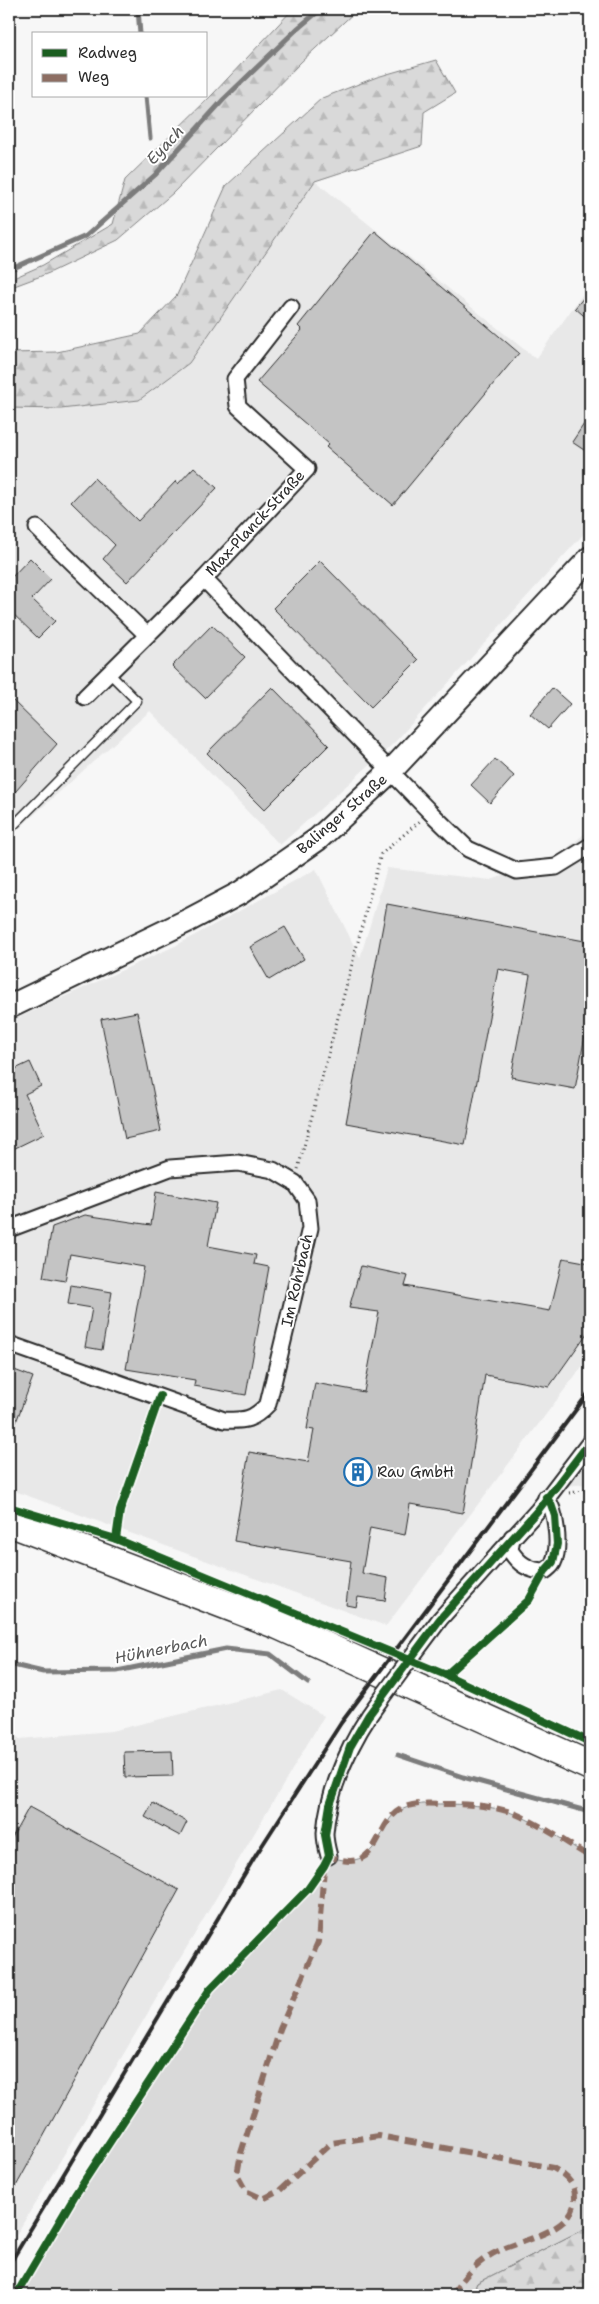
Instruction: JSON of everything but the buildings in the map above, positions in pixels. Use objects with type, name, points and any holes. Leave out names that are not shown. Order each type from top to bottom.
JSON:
[{"type":"highway","points":[[9,1522],[41,1536],[278,1625],[590,1766]]},
{"type":"highway","points":[[9,1536],[41,1536]]},
{"type":"main road","name":"Balinger Straße","points":[[9,1007],[189,920],[240,893],[318,838],[391,771],[590,558]]},
{"type":"street","name":"Max-Planck-Straße","points":[[85,697],[204,579],[307,469],[238,406],[235,379],[291,307]]},
{"type":"street","points":[[37,528],[147,635]]},
{"type":"street","name":"Max-Planck-Straße","points":[[204,579],[468,849],[517,871],[556,866],[590,848]]},
{"type":"street","points":[[9,1229],[170,1168],[238,1163],[273,1170],[295,1182]]},
{"type":"street","name":"Im Rohrbach","points":[[9,1344],[224,1420],[242,1421],[258,1416],[268,1404],[310,1228],[307,1200],[295,1182]]},
{"type":"street","points":[[329,1856],[325,1835],[330,1806],[350,1747],[368,1716],[416,1651],[512,1537],[538,1510],[546,1497],[590,1442]]},
{"type":"street","points":[[512,1537],[510,1550],[522,1565],[536,1571],[545,1571],[554,1562],[557,1544],[555,1516],[551,1504],[546,1497]]},
{"type":"lane","points":[[9,830],[138,701],[109,673]]},
{"type":"path","points":[[295,1182],[381,854],[430,812]]},
{"type":"shaded area","points":[[315,181],[536,359],[590,284],[590,527],[394,743],[280,845],[150,711],[9,837],[9,408],[61,409],[139,400],[189,363]]},
{"type":"shaded area","points":[[590,829],[590,1356],[386,1626],[9,1489],[9,1022],[175,946],[316,869],[360,958],[387,868],[491,880],[557,857]]},
{"type":"shaded area","points":[[590,1435],[590,1484],[547,1487]]},
{"type":"shaded area","points":[[282,1690],[324,1716],[9,2247],[9,1731],[20,1739],[111,1731]]},
{"type":"green space","points":[[293,9],[358,9],[301,62],[173,193],[118,240],[49,273],[9,288],[9,280],[43,265],[113,224],[125,180],[213,94]]},
{"type":"green space","points":[[436,60],[455,93],[424,112],[422,146],[315,181],[189,363],[139,400],[61,409],[9,408],[9,353],[57,352],[140,334],[177,295],[226,186],[322,98],[377,77]]},
{"type":"green space","points":[[422,1804],[470,1805],[506,1811],[536,1824],[590,1857],[590,2226],[477,2283],[472,2295],[16,2295],[75,2195],[210,1989],[324,1866],[329,1856],[347,1860],[355,1860],[362,1857],[373,1848],[393,1815],[407,1808]]},
{"type":"green space","points":[[590,2226],[590,2295],[472,2295],[477,2283]]},
{"type":"waterway","points":[[138,9],[140,32]]},
{"type":"waterway","name":"Eyach","points":[[9,270],[86,236],[155,175],[224,99],[297,29],[321,9]]},
{"type":"waterway","points":[[146,98],[150,138]]},
{"type":"waterway","name":"Hühnerbach","points":[[9,1664],[43,1672],[117,1671],[226,1649],[270,1654],[308,1683]]},
{"type":"waterway","name":"Hühnerbach","points":[[398,1755],[463,1777],[590,1812]]},
{"type":"railway","points":[[9,2265],[256,1855],[341,1723],[590,1391]]},
{"type":"marked path","points":[[327,1859],[329,1856],[346,1861],[359,1859],[368,1854],[394,1814],[405,1807],[415,1804],[474,1805],[510,1812],[537,1824],[590,1857]]},
{"type":"marked path","points":[[324,1868],[318,1942],[280,2029],[241,2153],[237,2175],[246,2191],[263,2199],[279,2191],[331,2143],[379,2136],[553,2168],[562,2173],[571,2183],[575,2192],[572,2210],[565,2220],[555,2228],[489,2256],[477,2264],[452,2295]]},
{"type":"cycle path","points":[[116,1539],[120,1511],[160,1396]]},
{"type":"cycle path","points":[[16,2295],[75,2195],[210,1989],[308,1889],[324,1866],[329,1856],[325,1835],[330,1805],[350,1747],[368,1716],[440,1619],[538,1510],[590,1442]]},
{"type":"cycle path","points":[[446,1675],[529,1600],[545,1571],[553,1562],[557,1544],[555,1516],[551,1504],[546,1497]]},
{"type":"cycle path","points":[[9,1507],[116,1539],[446,1675],[590,1742]]},
{"type":"place","name":"Rau GmbH","points":[[358,1472]]}]
